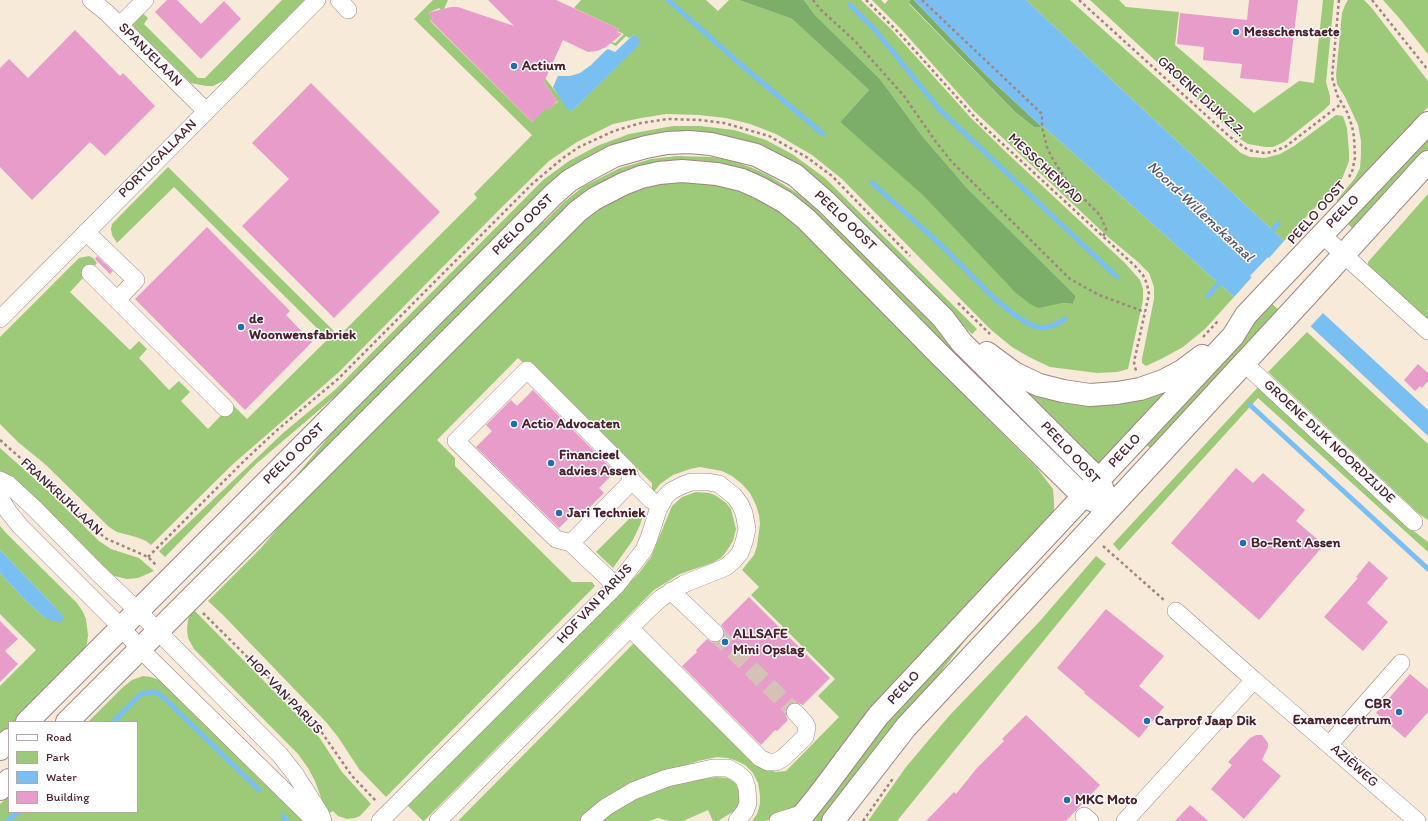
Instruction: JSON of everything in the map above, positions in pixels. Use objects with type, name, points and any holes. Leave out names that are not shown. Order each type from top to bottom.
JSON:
[{"type":"main road","name":"PEELO","points":[[801,817],[878,716],[1233,336],[1246,315],[1276,282],[1428,123]]},
{"type":"main road","name":"PEELO OOST","points":[[28,721],[553,195],[569,181],[586,170],[614,156],[646,147],[667,143],[689,142],[711,144],[756,155],[795,175],[950,310],[962,343],[1099,480],[1110,508]]},
{"type":"main road","name":"PEELO","points":[[833,821],[906,727],[1299,304],[1428,162]]},
{"type":"main road","name":"PEELO OOST","points":[[68,721],[578,211],[594,199],[623,184],[641,177],[659,173],[682,171],[717,174],[742,180],[785,202],[806,219],[937,352],[1083,496],[1110,508]]},
{"type":"main road","points":[[950,310],[968,336],[993,358],[1014,373],[1039,385],[1063,392],[1090,395],[1117,393],[1140,389],[1169,378],[1200,358],[1227,328],[1246,315]]},
{"type":"main road","points":[[0,749],[8,741]]},
{"type":"main road","points":[[0,789],[8,781]]},
{"type":"street","name":"SPANJELAAN","points":[[92,0],[120,25],[206,111]]},
{"type":"street","points":[[120,25],[145,0]]},
{"type":"street","name":"PORTUGALLAAN","points":[[0,319],[317,0]]},
{"type":"street","points":[[86,232],[136,280],[117,300]]},
{"type":"street","points":[[1322,234],[1428,331]]},
{"type":"street","points":[[90,273],[226,408]]},
{"type":"street","name":"GROENE DIJK NOORDZIJDE","points":[[1244,363],[1414,522]]},
{"type":"street","points":[[616,586],[571,543],[556,539],[456,441],[527,370],[628,471],[632,481],[651,500],[661,504]]},
{"type":"street","name":"FRANKRIJKLAAN","points":[[0,480],[8,484],[34,508],[138,611]]},
{"type":"street","points":[[571,543],[632,481]]},
{"type":"street","name":"HOF VAN PARIJS","points":[[384,817],[616,586],[644,550],[661,504],[671,491],[691,482],[701,482],[719,484],[734,496],[740,504],[745,516],[747,529],[740,552],[734,560],[726,567],[698,577],[671,591],[645,613],[438,821]]},
{"type":"street","points":[[0,498],[20,526],[121,627],[140,649],[313,819],[317,821]]},
{"type":"street","points":[[671,591],[715,633]]},
{"type":"street","points":[[138,611],[157,632],[280,755],[295,774],[320,813],[323,821]]},
{"type":"street","name":"AZIËWEG","points":[[1176,611],[1417,821]]},
{"type":"street","points":[[630,628],[760,758],[768,762],[776,762],[784,758],[805,737],[807,727],[805,722],[795,712]]},
{"type":"street","points":[[1329,745],[1401,663]]},
{"type":"street","points":[[1125,821],[1254,680]]},
{"type":"street","points":[[589,821],[606,807],[633,791],[667,778],[713,768],[728,768],[737,772],[744,779],[747,788],[748,803],[745,811],[737,821]]},
{"type":"street","points":[[778,821],[801,817]]},
{"type":"path","points":[[813,0],[855,41],[904,96],[952,162],[1070,279],[1099,295],[1145,312]]},
{"type":"path","name":"MESSCHENPAD","points":[[866,0],[899,33],[980,123],[1143,275],[1149,294],[1134,362],[1136,375]]},
{"type":"path","points":[[922,0],[1042,114],[1042,127],[1051,156],[1064,177],[1100,215],[1106,229],[1103,237]]},
{"type":"path","name":"GROENE DIJK Z.Z.","points":[[1079,0],[1230,137],[1248,150],[1264,153],[1286,147],[1341,104]]},
{"type":"path","name":"PEELO OOST","points":[[1339,0],[1332,77],[1337,95],[1347,112],[1352,126],[1356,148],[1352,172],[1345,182]]},
{"type":"path","points":[[1372,0],[1428,70]]},
{"type":"path","name":"PEELO OOST","points":[[148,557],[266,441],[338,379],[532,184],[562,158],[579,147],[614,131],[668,119],[700,120],[724,123],[769,136],[808,158],[832,176],[915,261]]},
{"type":"path","points":[[950,310],[992,336]]},
{"type":"path","points":[[1201,338],[1218,321]]},
{"type":"path","name":"FRANKRIJKLAAN","points":[[0,440],[35,471],[105,538],[148,557]]},
{"type":"path","points":[[1103,546],[1176,611]]},
{"type":"path","name":"HOF VAN PARIJS","points":[[190,600],[318,727],[352,776],[384,817]]},
{"type":"green space","points":[[282,0],[306,0],[225,80],[213,86],[191,83],[132,24],[141,12],[148,18],[144,24],[198,78],[205,78]]},
{"type":"green space","points":[[433,0],[448,0],[444,9],[441,10],[439,8],[428,13],[433,18],[430,20],[431,22],[532,122],[546,107],[549,109],[557,102],[559,104],[544,82],[545,78],[571,111],[640,43],[634,35],[629,38],[626,36],[616,46],[610,43],[615,43],[624,34],[617,31],[619,29],[574,8],[581,0],[706,0],[718,11],[729,0],[739,0],[792,19],[869,90],[840,122],[1052,304],[1073,304],[1076,296],[967,188],[923,137],[880,79],[815,15],[804,0],[861,0],[891,29],[971,118],[1125,263],[1140,280],[1143,289],[1143,300],[1128,369],[1117,372],[1097,373],[1050,367],[1012,347],[990,329],[842,179],[812,155],[776,134],[750,124],[726,118],[666,114],[641,118],[613,124],[577,142],[549,161],[339,372],[233,464],[151,545],[136,537],[117,532],[109,527],[46,465],[18,442],[0,424],[0,337],[79,258],[89,256],[97,263],[70,292],[130,350],[139,341],[147,349],[139,358],[169,390],[179,381],[190,392],[181,401],[208,429],[232,404],[247,419],[328,339],[174,187],[117,243],[112,235],[112,224],[168,167],[339,336],[477,198],[474,194],[532,135],[414,19]]},
{"type":"green space","points":[[739,0],[804,0],[815,15],[880,79],[923,137],[967,188],[1076,296],[1073,304],[1063,303],[1038,308],[1030,304],[1016,293],[923,195],[840,122],[869,90],[792,19]]},
{"type":"green space","points":[[872,0],[881,0],[885,4],[888,0],[910,0],[909,4],[1015,112],[1034,127],[1044,127],[1234,297],[1205,329],[1183,347],[1146,366],[1142,363],[1154,299],[1154,287],[1149,273],[1108,237],[974,111],[902,30]]},
{"type":"green space","points":[[910,0],[914,0],[986,75],[1042,127],[1034,127],[1015,112],[909,3]]},
{"type":"green space","points":[[1026,0],[1070,0],[1241,153],[1250,157],[1265,158],[1280,154],[1294,146],[1336,115],[1343,116],[1347,128],[1349,161],[1342,179],[1284,241]]},
{"type":"green space","points":[[1090,0],[1119,0],[1126,7],[1179,12],[1175,45],[1254,113],[1299,81],[1314,83],[1323,0],[1334,0],[1326,82],[1330,96],[1330,104],[1284,142],[1273,147],[1248,144],[1240,139]]},
{"type":"green space","points":[[1348,0],[1364,0],[1371,7],[1428,81],[1428,107],[1338,203],[1337,200],[1355,178],[1360,168],[1361,155],[1361,141],[1358,125],[1337,84],[1336,75],[1342,13]]},
{"type":"green space","points":[[1383,0],[1428,0],[1428,54],[1400,19]]},
{"type":"green space","points":[[673,126],[700,126],[734,130],[766,140],[792,154],[825,178],[977,329],[972,334],[884,247],[761,147],[736,138],[706,133],[609,147],[569,169],[547,185],[339,393],[256,464],[165,557],[159,551],[283,433],[336,389],[543,180],[569,161],[597,146],[629,134]]},
{"type":"green space","points":[[1428,138],[1428,149],[1354,230],[1346,222]]},
{"type":"green space","points":[[677,156],[712,157],[732,161],[750,167],[768,175],[807,200],[826,219],[828,218],[1052,441],[1044,449],[777,190],[627,176],[280,494],[345,417],[542,221],[544,222],[564,202],[584,186],[620,168],[651,159]]},
{"type":"green space","points":[[713,179],[777,202],[915,340],[967,398],[1037,468],[1053,489],[1054,512],[798,805],[779,816],[765,821],[752,821],[757,814],[760,804],[758,783],[753,773],[745,765],[737,761],[717,757],[698,761],[645,779],[580,821],[458,821],[635,642],[764,768],[776,772],[786,771],[839,717],[818,696],[835,679],[751,595],[759,587],[742,570],[754,555],[757,546],[760,524],[756,505],[750,493],[742,484],[732,476],[722,471],[700,467],[673,475],[660,484],[654,492],[652,490],[652,483],[548,380],[540,378],[518,358],[437,440],[455,458],[455,466],[572,582],[592,582],[595,586],[386,797],[359,769],[338,737],[326,722],[208,601],[262,547],[311,488],[585,213],[640,184]]},
{"type":"green space","points":[[1428,194],[1428,325],[1368,267],[1368,262]]},
{"type":"green space","points":[[1270,302],[1280,311],[1151,449],[1142,441]]},
{"type":"green space","points":[[1307,332],[1428,444],[1428,520],[1419,514],[1268,372]]},
{"type":"green space","points":[[1179,379],[1099,472],[1013,382],[1035,391]]},
{"type":"green space","points":[[1260,385],[1411,529],[1428,542],[1428,552],[1258,398],[1119,551],[1113,544]]},
{"type":"green space","points":[[0,448],[47,490],[99,541],[111,549],[139,558],[154,571],[138,578],[127,579],[114,576],[0,472]]},
{"type":"green space","points":[[696,492],[715,495],[726,503],[731,509],[736,529],[733,541],[726,552],[721,558],[712,563],[680,574],[654,590],[423,821],[406,804],[639,573],[651,557],[672,506],[682,497]]},
{"type":"green space","points":[[639,509],[644,513],[640,525],[633,540],[613,568],[596,552]]},
{"type":"green space","points":[[0,526],[77,603],[86,619],[88,635],[87,644],[80,656],[15,721],[8,721],[8,728],[0,736],[0,686],[36,650],[0,614],[0,573],[26,601],[45,618],[55,607],[0,550]]},
{"type":"green space","points":[[1096,556],[1106,564],[897,821],[868,821],[906,767],[949,716],[1040,621]]},
{"type":"green space","points":[[192,608],[319,737],[342,772],[371,804],[360,816],[347,819],[338,816],[333,811],[327,814],[315,781],[298,754],[194,649],[188,638],[187,629]]},
{"type":"green space","points":[[977,625],[822,821],[806,821],[867,738]]},
{"type":"green space","points":[[143,676],[162,681],[307,821],[0,821],[0,804],[8,797],[8,813],[138,813],[138,721],[89,721],[132,680]]},
{"type":"green space","points":[[716,777],[728,778],[735,783],[741,798],[736,810],[718,821],[713,821],[708,810],[683,821],[669,821],[658,818],[649,821],[599,821],[623,803],[674,783]]},
{"type":"water","name":"Noord-Willemskanaal","points":[[914,0],[1026,0],[1284,241],[1269,258],[1286,279],[1428,410],[1428,436],[1275,293],[1252,277],[1234,297],[1044,127],[1042,127],[986,75]]},
{"type":"water","points":[[635,35],[640,40],[640,44],[574,109],[571,111],[567,109],[553,87],[558,76],[570,76],[580,73],[591,65],[605,51],[608,49],[615,52]]},
{"type":"water","points":[[0,550],[63,616],[62,622],[45,618],[26,601],[0,573]]},
{"type":"pier","points":[[1268,257],[1287,279],[1323,313],[1310,327],[1274,294],[1250,276]]},
{"type":"building","points":[[167,0],[177,0],[201,24],[224,1],[241,19],[201,59],[155,12]]},
{"type":"building","name":"Actium","points":[[488,0],[556,0],[619,29],[617,32],[622,34],[606,47],[597,51],[588,52],[563,40],[544,82],[557,101],[549,110],[547,108],[532,122],[430,20],[433,18],[427,13],[451,7],[458,7],[514,26]]},
{"type":"building","name":"Messchenstaete","points":[[1249,0],[1298,0],[1288,83],[1240,78],[1242,64],[1203,60],[1204,47],[1177,44],[1180,13],[1247,20]]},
{"type":"building","points":[[75,30],[120,76],[123,73],[155,106],[105,156],[90,142],[32,200],[0,167],[0,68],[9,59],[28,78]]},
{"type":"building","points":[[311,83],[440,212],[334,318],[242,226],[289,179],[252,143]]},
{"type":"building","points":[[207,227],[290,311],[286,315],[312,342],[245,410],[135,299]]},
{"type":"building","points":[[97,256],[113,271],[110,274],[95,259]]},
{"type":"building","points":[[1418,364],[1428,373],[1428,381],[1422,388],[1420,386],[1415,391],[1404,380]]},
{"type":"building","points":[[533,390],[615,472],[599,488],[604,493],[579,518],[574,513],[559,528],[476,447],[492,431],[486,425],[511,400],[517,406]]},
{"type":"building","points":[[1236,468],[1253,483],[1263,473],[1305,510],[1296,521],[1324,545],[1259,620],[1171,543]]},
{"type":"building","points":[[1369,561],[1388,578],[1367,603],[1388,622],[1363,651],[1324,617],[1358,578],[1356,577]]},
{"type":"building","points":[[749,597],[830,678],[803,705],[793,702],[788,705],[785,714],[788,720],[777,731],[775,730],[761,745],[682,666],[697,652],[696,650],[707,639],[713,643],[717,643],[722,640],[725,636],[725,631],[721,625]]},
{"type":"building","points":[[1106,609],[1164,656],[1139,686],[1164,707],[1139,738],[1084,693],[1085,692],[1057,668]]},
{"type":"building","points":[[0,621],[18,639],[5,651],[18,664],[0,682]]},
{"type":"building","points":[[1410,674],[1428,689],[1428,712],[1405,738],[1376,713]]},
{"type":"building","points":[[1026,715],[1100,785],[1066,821],[926,821],[954,792],[956,794],[977,768],[1004,741],[1002,739]]},
{"type":"building","points":[[1256,735],[1262,735],[1268,743],[1268,747],[1262,760],[1281,776],[1244,819],[1211,789],[1232,765],[1228,762],[1250,738]]},
{"type":"building","points":[[1190,805],[1208,821],[1175,821]]},
{"type":"waterway","points":[[668,0],[739,63],[823,134]]},
{"type":"waterway","points":[[850,5],[876,31],[939,109],[1117,277]]},
{"type":"waterway","points":[[872,183],[940,244],[994,298],[1012,313],[1033,326],[1044,328],[1055,325],[1065,319]]},
{"type":"waterway","points":[[1272,230],[1278,224]]},
{"type":"waterway","points":[[1208,296],[1219,283]]},
{"type":"waterway","points":[[1250,405],[1428,569]]},
{"type":"waterway","points":[[114,721],[141,694],[155,692],[164,698],[259,790]]},
{"type":"waterway","points":[[7,821],[18,813]]},
{"type":"waterway","points":[[283,816],[287,821]]},
{"type":"tunnel","points":[[715,633],[795,712]]},
{"type":"place","name":"Messchenstaete","points":[[1236,32]]},
{"type":"place","name":"Actium","points":[[514,66]]},
{"type":"place","name":"de Woonwensfabriek","points":[[241,327]]},
{"type":"place","name":"Actio Advocaten","points":[[514,424]]},
{"type":"place","name":"Financieel advies Assen","points":[[551,463]]},
{"type":"place","name":"Jari Techniek","points":[[559,513]]},
{"type":"place","name":"Bo-Rent Assen","points":[[1243,543]]},
{"type":"place","name":"ALLSAFE Mini Opslag","points":[[725,642]]},
{"type":"place","name":"CBR Examencentrum","points":[[1399,712]]},
{"type":"place","name":"Carprof Jaap Dik","points":[[1147,721]]},
{"type":"place","name":"MKC Moto","points":[[1067,800]]}]
